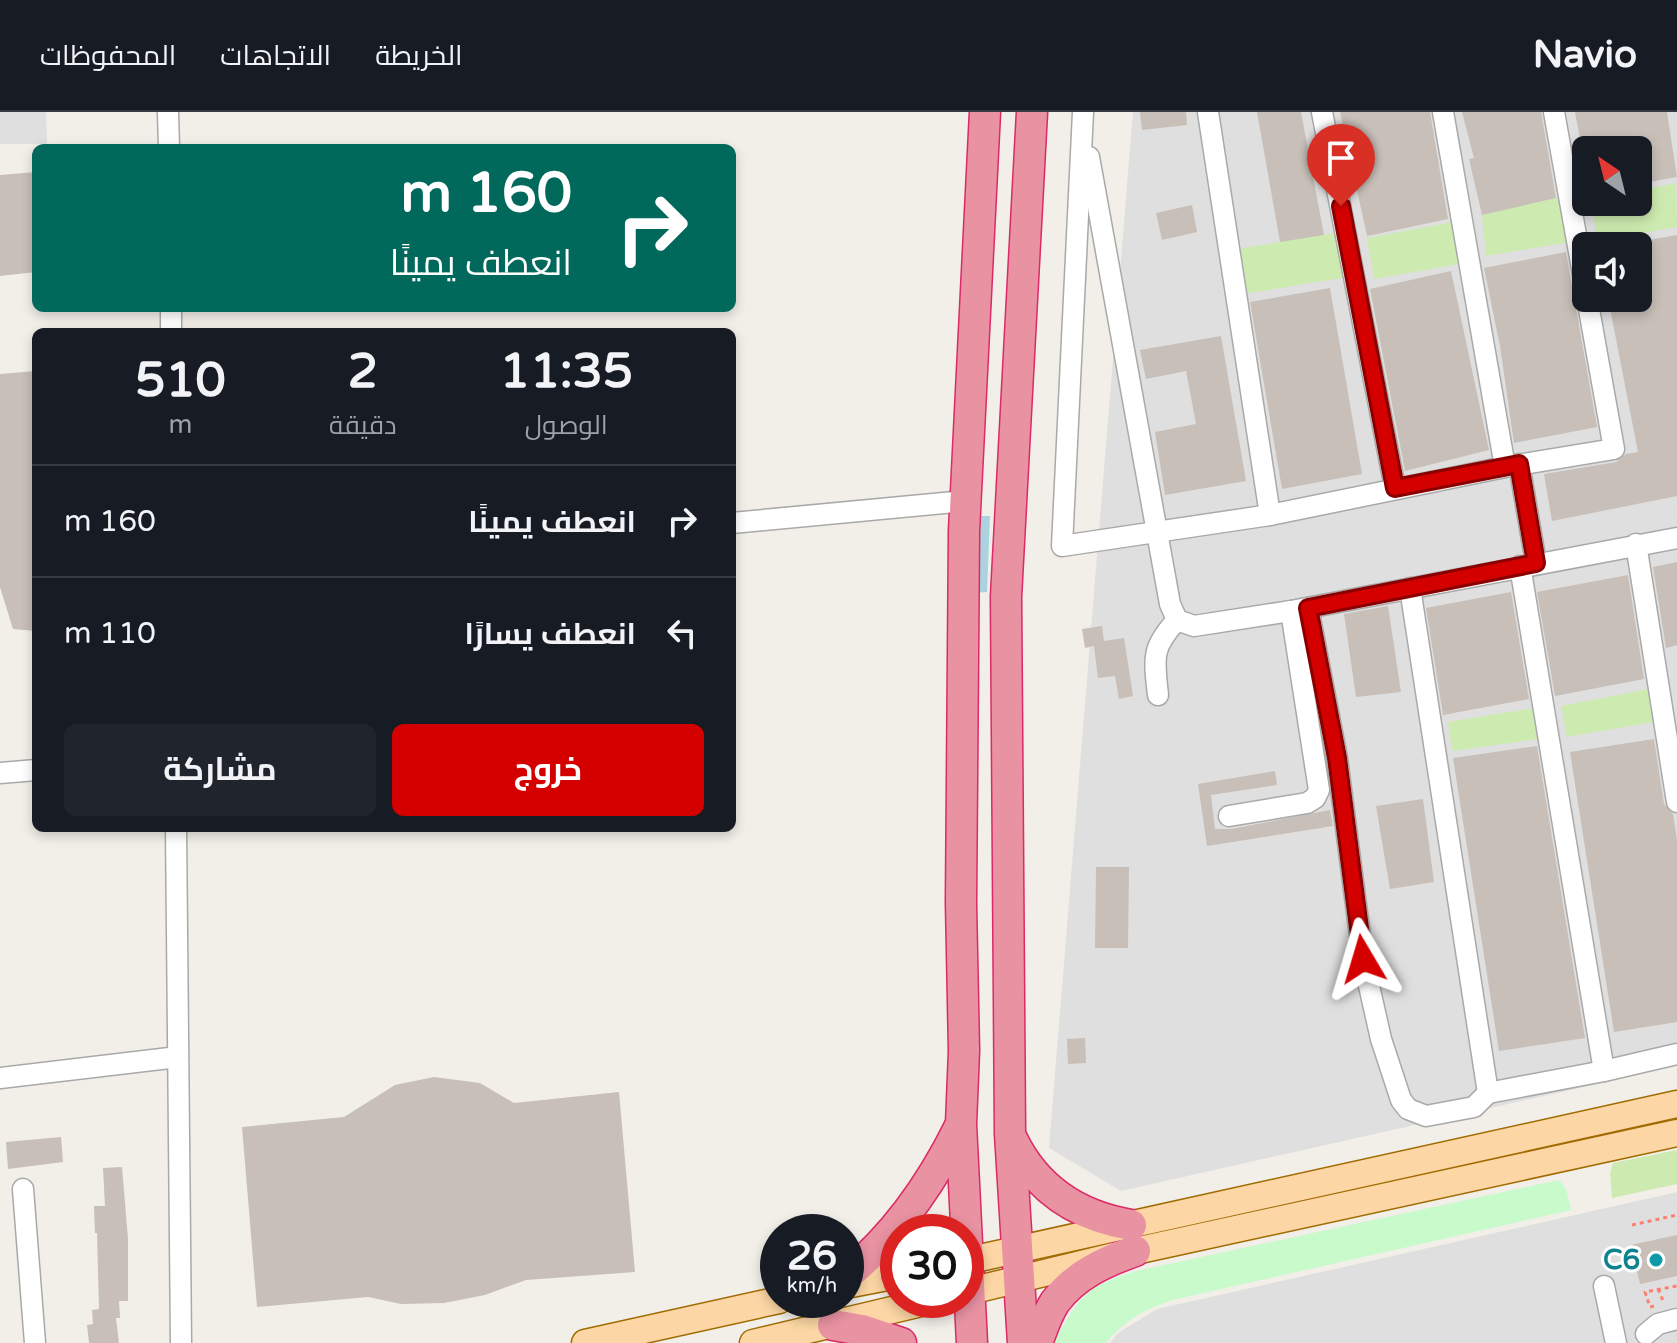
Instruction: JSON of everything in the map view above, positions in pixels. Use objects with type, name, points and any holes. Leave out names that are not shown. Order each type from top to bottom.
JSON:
[{"type":"highway","points":[[966,1214],[961,1124],[965,501],[985,112]]},
{"type":"highway","points":[[1023,1343],[1010,1134],[1006,597],[1032,112]]},
{"type":"highway","points":[[864,1259],[905,1216],[944,1158],[961,1124]]},
{"type":"highway","points":[[1010,1134],[1020,1156],[1053,1193],[1133,1238],[1077,1280],[1054,1304],[1037,1343]]},
{"type":"highway","points":[[970,1318],[972,1343]]},
{"type":"highway","points":[[833,1325],[862,1330],[901,1343]]},
{"type":"main road","points":[[984,1288],[1019,1280],[1133,1238],[1677,1104]]},
{"type":"main road","points":[[984,1257],[1016,1250],[1133,1238],[1677,1133]]},
{"type":"main road","points":[[585,1343],[760,1304]]},
{"type":"main road","points":[[753,1343],[880,1313]]},
{"type":"street","points":[[168,112],[169,144]]},
{"type":"street","points":[[1208,112],[1270,515]]},
{"type":"street","points":[[1322,112],[1395,488]]},
{"type":"street","points":[[1443,112],[1512,466],[1604,1071]]},
{"type":"street","points":[[1554,112],[1575,232]]},
{"type":"street","points":[[1083,118],[1062,546],[1270,515],[1395,488],[1614,449],[1590,312]]},
{"type":"street","points":[[1083,118],[1170,604],[1177,620],[1194,626],[1299,610],[1677,538]]},
{"type":"street","points":[[736,523],[965,501]]},
{"type":"street","points":[[1636,544],[1677,802]]},
{"type":"street","points":[[1410,588],[1488,1093]]},
{"type":"street","points":[[1229,816],[1307,803],[1315,798],[1319,790],[1299,610]]},
{"type":"street","points":[[1299,610],[1337,758],[1363,959],[1381,1039],[1401,1100],[1408,1109],[1426,1116],[1474,1107],[1488,1093],[1677,1054]]},
{"type":"street","points":[[1158,695],[1156,647],[1177,620]]},
{"type":"street","points":[[0,773],[32,770]]},
{"type":"street","points":[[176,832],[181,1343]]},
{"type":"street","points":[[0,1078],[178,1057]]},
{"type":"street","points":[[23,1189],[35,1343]]},
{"type":"street","points":[[1601,1287],[1608,1343]]},
{"type":"street","points":[[1606,1315],[1616,1343]]},
{"type":"street","points":[[1646,1334],[1658,1324],[1677,1319]]},
{"type":"path","points":[[1632,1225],[1677,1215]]},
{"type":"path","points":[[1658,1289],[1664,1304],[1650,1307],[1645,1292],[1658,1289],[1677,1286]]},
{"type":"shaded area","points":[[0,112],[46,112],[47,144],[0,144]]},
{"type":"shaded area","points":[[1133,112],[1677,112],[1677,1066],[1121,1191],[1049,1148]]},
{"type":"shaded area","points":[[1677,1192],[1677,1343],[1110,1343],[1118,1333],[1157,1309]]},
{"type":"green space","points":[[1676,183],[1677,227],[1648,232],[1595,232],[1594,216],[1652,216],[1652,188]]},
{"type":"green space","points":[[1568,195],[1570,242],[1486,256],[1482,215]]},
{"type":"green space","points":[[1453,222],[1460,264],[1374,279],[1367,238]]},
{"type":"green space","points":[[1340,232],[1347,277],[1244,294],[1237,249]]},
{"type":"green space","points":[[1648,689],[1653,722],[1567,737],[1561,706]]},
{"type":"green space","points":[[1533,708],[1538,739],[1452,751],[1448,722]]},
{"type":"green space","points":[[1677,1150],[1677,1184],[1612,1198],[1610,1173],[1613,1163]]},
{"type":"green space","points":[[1559,1180],[1566,1189],[1571,1210],[1173,1300],[1136,1316],[1106,1343],[1054,1343],[1085,1296],[1105,1282],[1136,1271]]},
{"type":"water","points":[[976,516],[990,516],[987,592],[974,593]]},
{"type":"building","points":[[1140,112],[1186,112],[1187,125],[1142,130]]},
{"type":"building","points":[[1257,112],[1301,112],[1324,235],[1280,242]]},
{"type":"building","points":[[1340,112],[1430,112],[1448,219],[1367,236]]},
{"type":"building","points":[[1462,112],[1541,112],[1556,198],[1482,215],[1469,159],[1474,158]]},
{"type":"building","points":[[1575,112],[1667,112],[1677,177],[1652,181],[1652,136],[1579,136]]},
{"type":"building","points":[[32,172],[32,272],[0,276],[0,175]]},
{"type":"building","points":[[1192,205],[1197,232],[1162,240],[1156,213]]},
{"type":"building","points":[[1677,235],[1677,496],[1552,521],[1544,474],[1616,462],[1626,454],[1638,452],[1611,312],[1652,312],[1652,239]]},
{"type":"building","points":[[1566,252],[1572,286],[1572,312],[1577,312],[1597,427],[1514,443],[1500,346],[1484,268]]},
{"type":"building","points":[[1451,271],[1489,450],[1405,471],[1370,289]]},
{"type":"building","points":[[1330,288],[1362,474],[1282,489],[1250,302]]},
{"type":"building","points":[[1221,336],[1246,481],[1165,495],[1155,432],[1196,424],[1186,371],[1146,379],[1140,350]]},
{"type":"building","points":[[32,371],[32,631],[13,629],[0,587],[0,374]]},
{"type":"building","points":[[1677,562],[1677,645],[1666,648],[1653,567]]},
{"type":"building","points":[[1628,575],[1644,679],[1555,696],[1537,592]]},
{"type":"building","points":[[1511,592],[1529,699],[1443,715],[1426,608]]},
{"type":"building","points":[[1388,606],[1401,692],[1356,697],[1344,614]]},
{"type":"building","points":[[1102,626],[1104,641],[1124,638],[1133,696],[1119,699],[1115,676],[1098,678],[1094,646],[1085,648],[1082,629]]},
{"type":"building","points":[[1654,739],[1664,804],[1673,814],[1677,840],[1677,1022],[1614,1032],[1570,752]]},
{"type":"building","points":[[1537,746],[1585,1038],[1499,1051],[1453,758]]},
{"type":"building","points":[[1275,771],[1277,785],[1211,795],[1215,829],[1231,829],[1330,810],[1333,826],[1207,846],[1198,784]]},
{"type":"building","points":[[1423,799],[1434,882],[1390,889],[1376,806]]},
{"type":"building","points":[[1096,867],[1129,867],[1128,948],[1095,948]]},
{"type":"building","points":[[1085,1038],[1086,1063],[1068,1064],[1067,1039]]},
{"type":"building","points":[[434,1077],[480,1083],[514,1103],[619,1092],[635,1272],[526,1280],[485,1295],[444,1303],[401,1304],[368,1297],[257,1307],[242,1127],[344,1117],[395,1085]]},
{"type":"building","points":[[61,1137],[63,1162],[8,1169],[6,1142]]},
{"type":"building","points":[[122,1167],[128,1239],[128,1301],[119,1301],[120,1318],[116,1318],[119,1343],[89,1343],[87,1325],[93,1324],[92,1310],[99,1309],[94,1206],[105,1206],[103,1168]]},
{"type":"building","name":"C6","points":[[1677,1235],[1677,1276],[1640,1284],[1631,1245]]},
{"type":"place","name":"C6","points":[[1656,1260]]},
{"type":"route","points":[[1341,206],[1395,488],[1519,464],[1536,563],[1308,608],[1337,758],[1363,959]]}]
